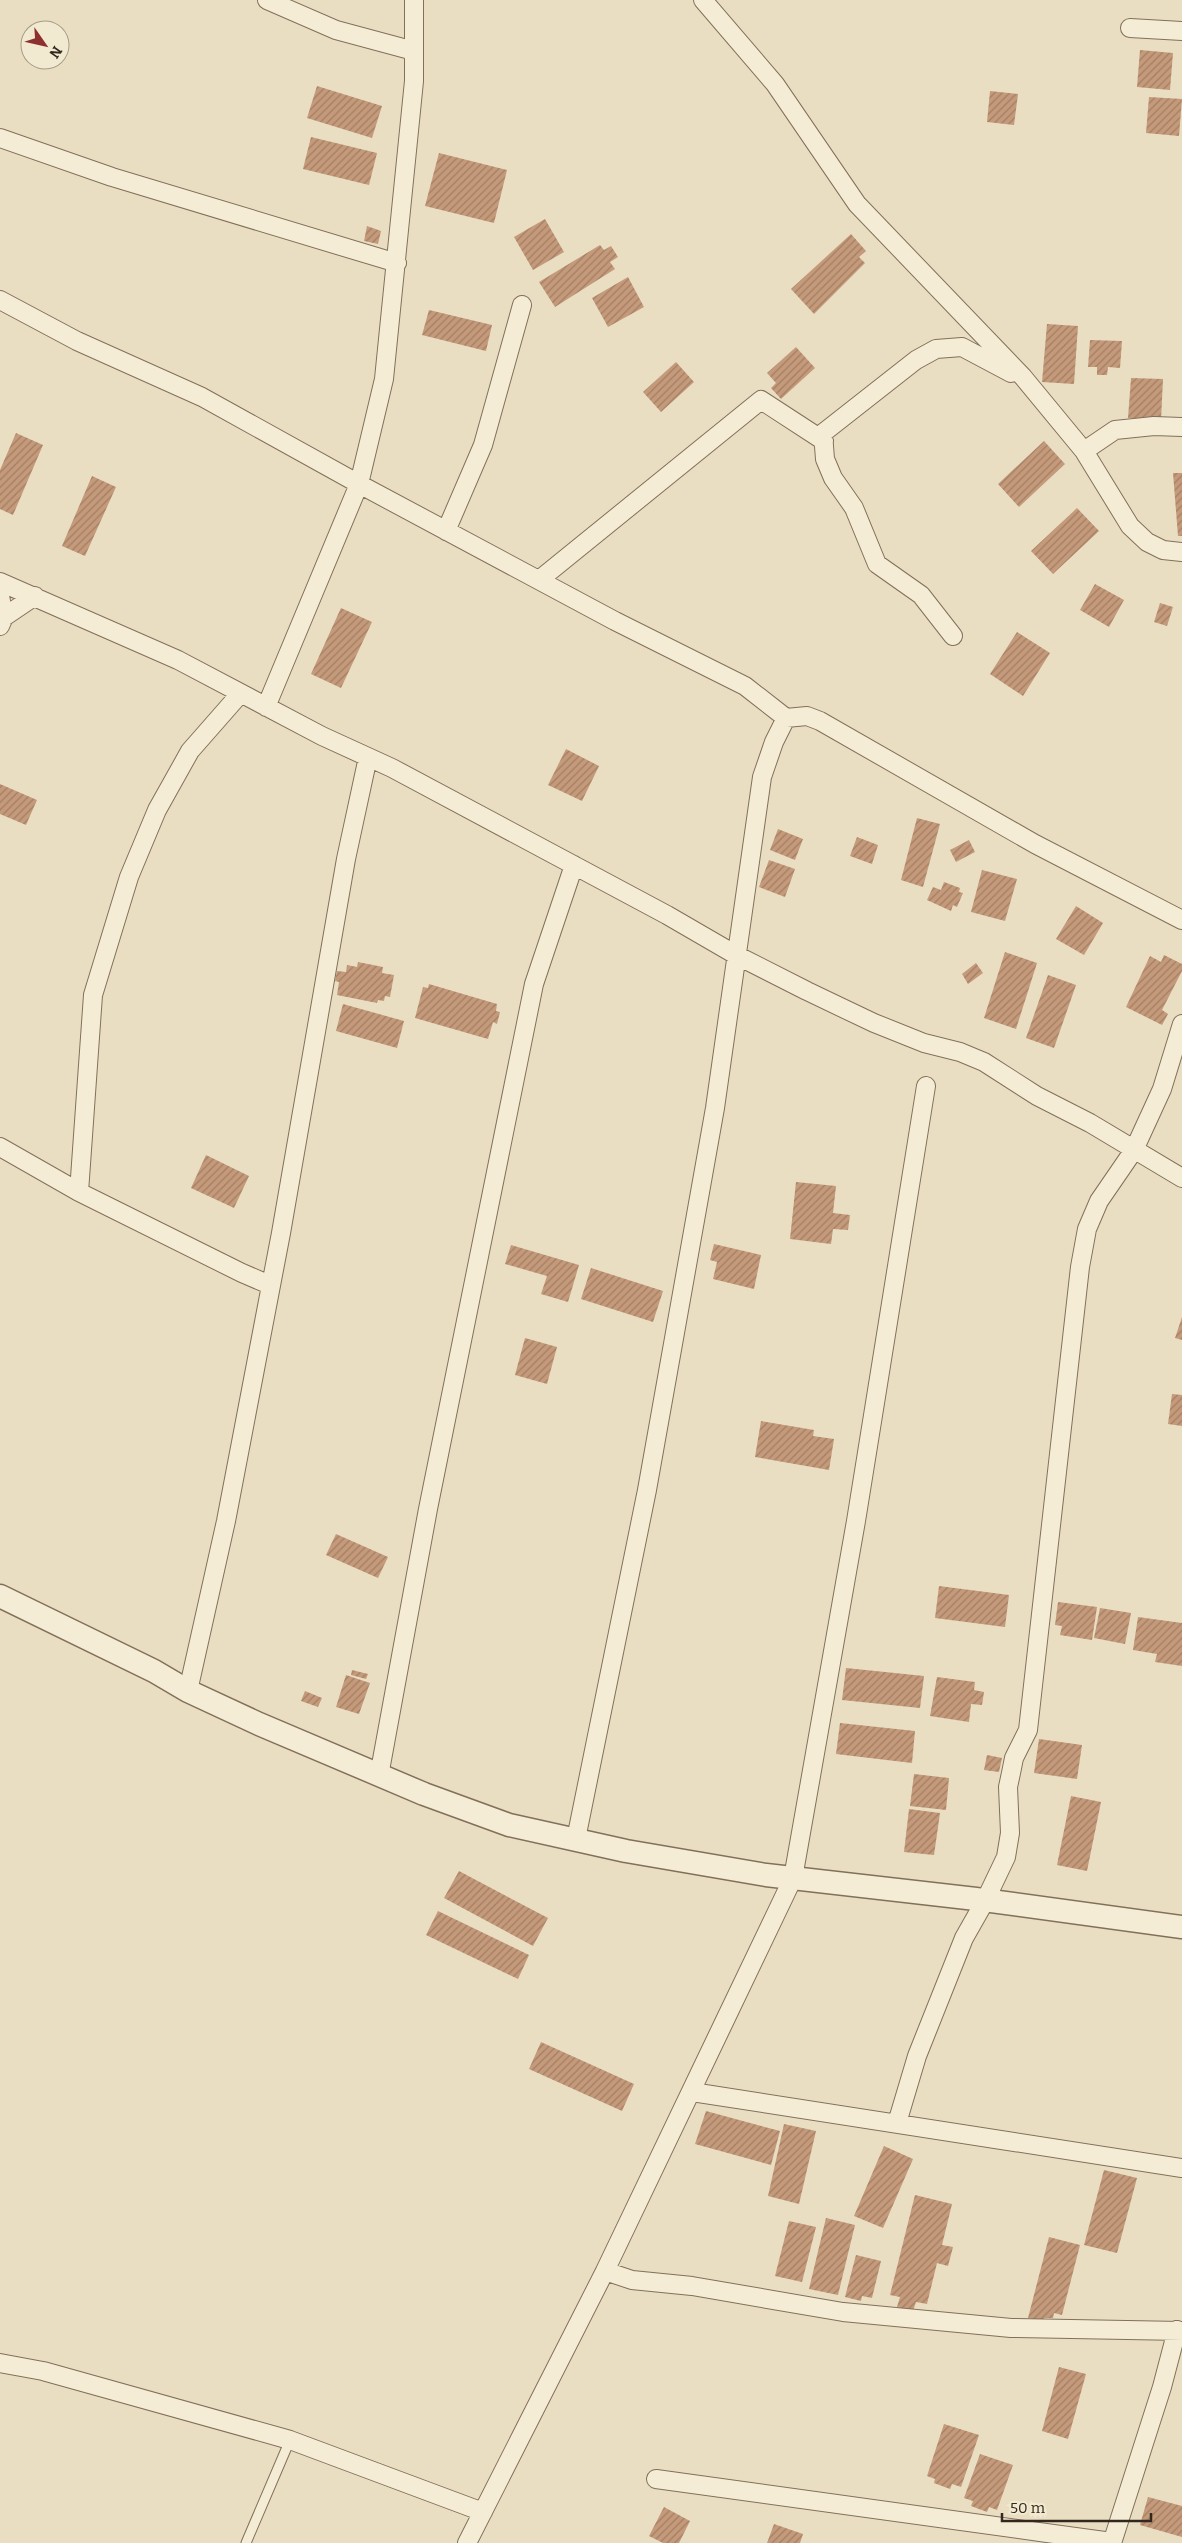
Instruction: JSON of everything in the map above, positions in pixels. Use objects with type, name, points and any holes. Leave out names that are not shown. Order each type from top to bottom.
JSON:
[{"type":"street","points":[[267,0],[336,30],[414,52]]},
{"type":"street","points":[[266,707],[359,484],[384,379],[414,81],[414,0]]},
{"type":"street","points":[[703,0],[774,84],[857,204],[1029,384],[1084,452],[1130,526],[1147,542],[1163,550],[1182,552]]},
{"type":"street","points":[[1130,28],[1182,31]]},
{"type":"street","points":[[0,138],[112,177],[397,262]]},
{"type":"street","points":[[0,300],[77,341],[202,397],[446,531],[745,686],[786,718],[807,716],[820,721],[1035,844],[1182,920]]},
{"type":"street","points":[[446,531],[483,445],[522,305]]},
{"type":"street","points":[[954,636],[921,595],[877,564],[854,508],[833,478],[825,459],[824,433],[861,402],[883,389],[916,360],[936,349],[962,347],[1029,384]]},
{"type":"street","points":[[539,580],[761,400],[824,441]]},
{"type":"street","points":[[1084,452],[1115,430],[1154,426],[1182,427]]},
{"type":"street","points":[[0,582],[178,660],[240,694],[368,757],[574,864],[736,956],[874,1023],[924,1043],[960,1052],[984,1062],[1037,1096],[1182,1178]]},
{"type":"street","points":[[0,596],[2,621]]},
{"type":"street","points":[[2,621],[35,596]]},
{"type":"street","points":[[80,1192],[94,995],[129,877],[157,810],[190,751],[240,694]]},
{"type":"street","points":[[576,1840],[647,1490],[715,1108],[762,777],[774,742],[786,718]]},
{"type":"street","points":[[188,1692],[226,1521],[342,878],[368,757]]},
{"type":"street","points":[[380,1776],[430,1499],[534,984],[574,864]]},
{"type":"street","points":[[897,2123],[917,2056],[964,1938],[986,1901],[1006,1858],[1010,1833],[1008,1787],[1014,1758],[1028,1730],[1080,1267],[1088,1229],[1099,1200],[1134,1150],[1162,1090],[1182,1024]]},
{"type":"street","points":[[467,2543],[605,2271],[793,1878],[857,1511],[926,1086]]},
{"type":"street","points":[[0,1147],[80,1192],[242,1273],[270,1284]]},
{"type":"street","points":[[0,1596],[154,1671],[188,1692],[380,1776],[424,1794],[509,1824],[626,1850],[793,1878],[1182,1927]]},
{"type":"street","points":[[692,2092],[1182,2168]]},
{"type":"street","points":[[605,2271],[632,2280],[692,2286],[843,2312],[1011,2328],[1179,2330],[1112,2543],[656,2479]]},
{"type":"street","points":[[0,2364],[44,2372],[290,2440],[483,2512]]},
{"type":"lane","points":[[246,2543],[290,2440]]},
{"type":"building","points":[[1140,50],[1173,53],[1170,90],[1137,87]]},
{"type":"building","points":[[317,86],[382,106],[372,138],[307,118]]},
{"type":"building","points":[[990,91],[1018,94],[1014,125],[987,122]]},
{"type":"building","points":[[1149,97],[1182,99],[1179,136],[1146,133]]},
{"type":"building","points":[[311,137],[377,153],[369,185],[303,169]]},
{"type":"building","points":[[439,153],[507,170],[494,223],[425,206]]},
{"type":"building","points":[[545,219],[564,252],[533,270],[514,237]]},
{"type":"building","points":[[367,226],[381,231],[378,244],[364,241]]},
{"type":"building","points":[[851,234],[866,251],[859,257],[865,263],[814,314],[791,289]]},
{"type":"building","points":[[600,245],[604,250],[611,246],[618,257],[610,262],[615,269],[555,307],[539,282]]},
{"type":"building","points":[[628,277],[644,307],[608,327],[592,298]]},
{"type":"building","points":[[429,310],[492,325],[486,351],[422,335]]},
{"type":"building","points":[[1047,324],[1078,326],[1074,384],[1042,382]]},
{"type":"building","points":[[1090,340],[1122,341],[1120,368],[1108,367],[1107,375],[1097,375],[1097,367],[1088,367]]},
{"type":"building","points":[[796,347],[815,368],[781,399],[771,388],[776,383],[767,373]]},
{"type":"building","points":[[676,362],[694,382],[661,412],[643,392]]},
{"type":"building","points":[[1131,378],[1163,379],[1161,420],[1128,418]]},
{"type":"building","points":[[16,433],[43,445],[13,515],[0,509],[0,470]]},
{"type":"building","points":[[1044,441],[1065,464],[1019,507],[998,484]]},
{"type":"building","points":[[1173,473],[1182,473],[1182,536],[1178,536]]},
{"type":"building","points":[[92,476],[116,487],[85,556],[62,546]]},
{"type":"building","points":[[1077,508],[1099,531],[1053,574],[1031,551]]},
{"type":"building","points":[[1095,584],[1124,600],[1109,627],[1080,610]]},
{"type":"building","points":[[1160,603],[1173,607],[1167,626],[1154,622]]},
{"type":"building","points":[[341,608],[372,622],[341,688],[311,674]]},
{"type":"building","points":[[1017,632],[1050,653],[1023,696],[990,674]]},
{"type":"building","points":[[566,749],[599,766],[582,801],[548,785]]},
{"type":"building","points":[[0,784],[37,800],[26,825],[0,814]]},
{"type":"building","points":[[917,818],[940,824],[923,887],[901,880]]},
{"type":"building","points":[[778,829],[803,839],[795,860],[770,850]]},
{"type":"building","points":[[857,837],[878,845],[872,864],[850,856]]},
{"type":"building","points":[[969,840],[975,852],[956,862],[950,850]]},
{"type":"building","points":[[769,860],[795,869],[785,897],[759,887]]},
{"type":"building","points":[[982,870],[1017,879],[1005,921],[971,912]]},
{"type":"building","points":[[944,882],[960,888],[959,892],[963,893],[957,907],[953,905],[951,911],[927,900],[933,887],[941,890]]},
{"type":"building","points":[[1076,906],[1103,923],[1084,955],[1056,939]]},
{"type":"building","points":[[1005,952],[1037,963],[1016,1029],[984,1018]]},
{"type":"building","points":[[1164,955],[1182,964],[1182,971],[1162,1010],[1168,1014],[1162,1025],[1126,1007],[1150,956],[1161,962]]},
{"type":"building","points":[[358,962],[383,967],[382,973],[394,975],[390,997],[385,996],[384,1001],[378,1000],[377,1003],[337,995],[339,982],[335,981],[337,971],[346,972],[347,965],[357,967]]},
{"type":"building","points":[[976,963],[983,973],[968,984],[962,974]]},
{"type":"building","points":[[1048,975],[1076,985],[1054,1048],[1026,1038]]},
{"type":"building","points":[[429,984],[497,1004],[496,1011],[500,1012],[497,1024],[493,1022],[488,1039],[415,1018],[423,987],[428,988]]},
{"type":"building","points":[[343,1004],[404,1021],[397,1048],[336,1031]]},
{"type":"building","points":[[206,1155],[249,1176],[234,1208],[191,1188]]},
{"type":"building","points":[[796,1182],[836,1186],[833,1213],[850,1215],[848,1230],[833,1229],[831,1244],[790,1239]]},
{"type":"building","points":[[714,1244],[761,1255],[754,1289],[713,1279],[717,1262],[710,1260]]},
{"type":"building","points":[[511,1245],[579,1265],[568,1302],[541,1294],[547,1276],[505,1264]]},
{"type":"building","points":[[591,1268],[663,1291],[653,1322],[581,1299]]},
{"type":"building","points":[[1182,1317],[1182,1340],[1175,1338]]},
{"type":"building","points":[[525,1338],[557,1347],[547,1384],[515,1375]]},
{"type":"building","points":[[1172,1394],[1182,1395],[1182,1426],[1168,1424]]},
{"type":"building","points":[[761,1421],[814,1430],[813,1436],[834,1439],[829,1470],[755,1457]]},
{"type":"building","points":[[336,1534],[388,1557],[378,1578],[326,1555]]},
{"type":"building","points":[[939,1586],[1009,1595],[1005,1627],[935,1618]]},
{"type":"building","points":[[1058,1602],[1097,1607],[1092,1640],[1060,1635],[1062,1626],[1055,1625]]},
{"type":"building","points":[[1100,1608],[1131,1613],[1125,1644],[1094,1638]]},
{"type":"building","points":[[1138,1617],[1182,1623],[1182,1666],[1155,1662],[1157,1654],[1133,1650]]},
{"type":"building","points":[[846,1668],[924,1676],[920,1708],[842,1700]]},
{"type":"building","points":[[352,1670],[368,1674],[366,1679],[351,1675]]},
{"type":"building","points":[[346,1675],[370,1683],[359,1714],[336,1707]]},
{"type":"building","points":[[937,1677],[975,1682],[974,1690],[984,1692],[982,1705],[971,1704],[969,1722],[930,1716]]},
{"type":"building","points":[[305,1691],[322,1698],[318,1707],[301,1701]]},
{"type":"building","points":[[840,1723],[915,1731],[912,1763],[836,1754]]},
{"type":"building","points":[[1039,1739],[1082,1745],[1077,1779],[1034,1773]]},
{"type":"building","points":[[987,1755],[1002,1758],[999,1772],[984,1770]]},
{"type":"building","points":[[914,1774],[949,1778],[946,1810],[910,1806]]},
{"type":"building","points":[[1071,1796],[1101,1802],[1087,1871],[1057,1865]]},
{"type":"building","points":[[909,1809],[940,1813],[934,1855],[904,1852]]},
{"type":"building","points":[[459,1871],[548,1918],[533,1946],[444,1898]]},
{"type":"building","points":[[438,1911],[529,1955],[518,1979],[426,1935]]},
{"type":"building","points":[[541,2042],[634,2084],[622,2111],[529,2069]]},
{"type":"building","points":[[706,2111],[780,2131],[771,2165],[695,2144]]},
{"type":"building","points":[[784,2124],[816,2131],[799,2204],[768,2196]]},
{"type":"building","points":[[884,2146],[913,2159],[883,2228],[854,2216]]},
{"type":"building","points":[[1104,2170],[1137,2178],[1117,2253],[1084,2245]]},
{"type":"building","points":[[915,2195],[952,2204],[942,2245],[953,2247],[948,2266],[937,2263],[927,2304],[916,2302],[913,2311],[897,2307],[900,2297],[890,2295]]},
{"type":"building","points":[[826,2218],[855,2225],[838,2295],[809,2289]]},
{"type":"building","points":[[789,2221],[816,2227],[802,2282],[775,2276]]},
{"type":"building","points":[[1049,2237],[1080,2245],[1062,2315],[1054,2313],[1053,2318],[1044,2318],[1043,2321],[1028,2318]]},
{"type":"building","points":[[856,2255],[881,2261],[872,2298],[862,2296],[861,2301],[845,2297]]},
{"type":"building","points":[[1059,2367],[1086,2374],[1068,2439],[1042,2431]]},
{"type":"building","points":[[944,2424],[979,2435],[961,2487],[952,2484],[950,2489],[934,2483],[935,2479],[927,2476]]},
{"type":"building","points":[[980,2454],[1013,2465],[997,2510],[989,2507],[987,2512],[971,2506],[973,2501],[964,2498]]},
{"type":"building","points":[[1148,2497],[1182,2506],[1182,2537],[1140,2525]]},
{"type":"building","points":[[664,2507],[690,2521],[679,2543],[663,2543],[649,2536]]},
{"type":"building","points":[[774,2524],[803,2534],[800,2543],[767,2543]]}]
